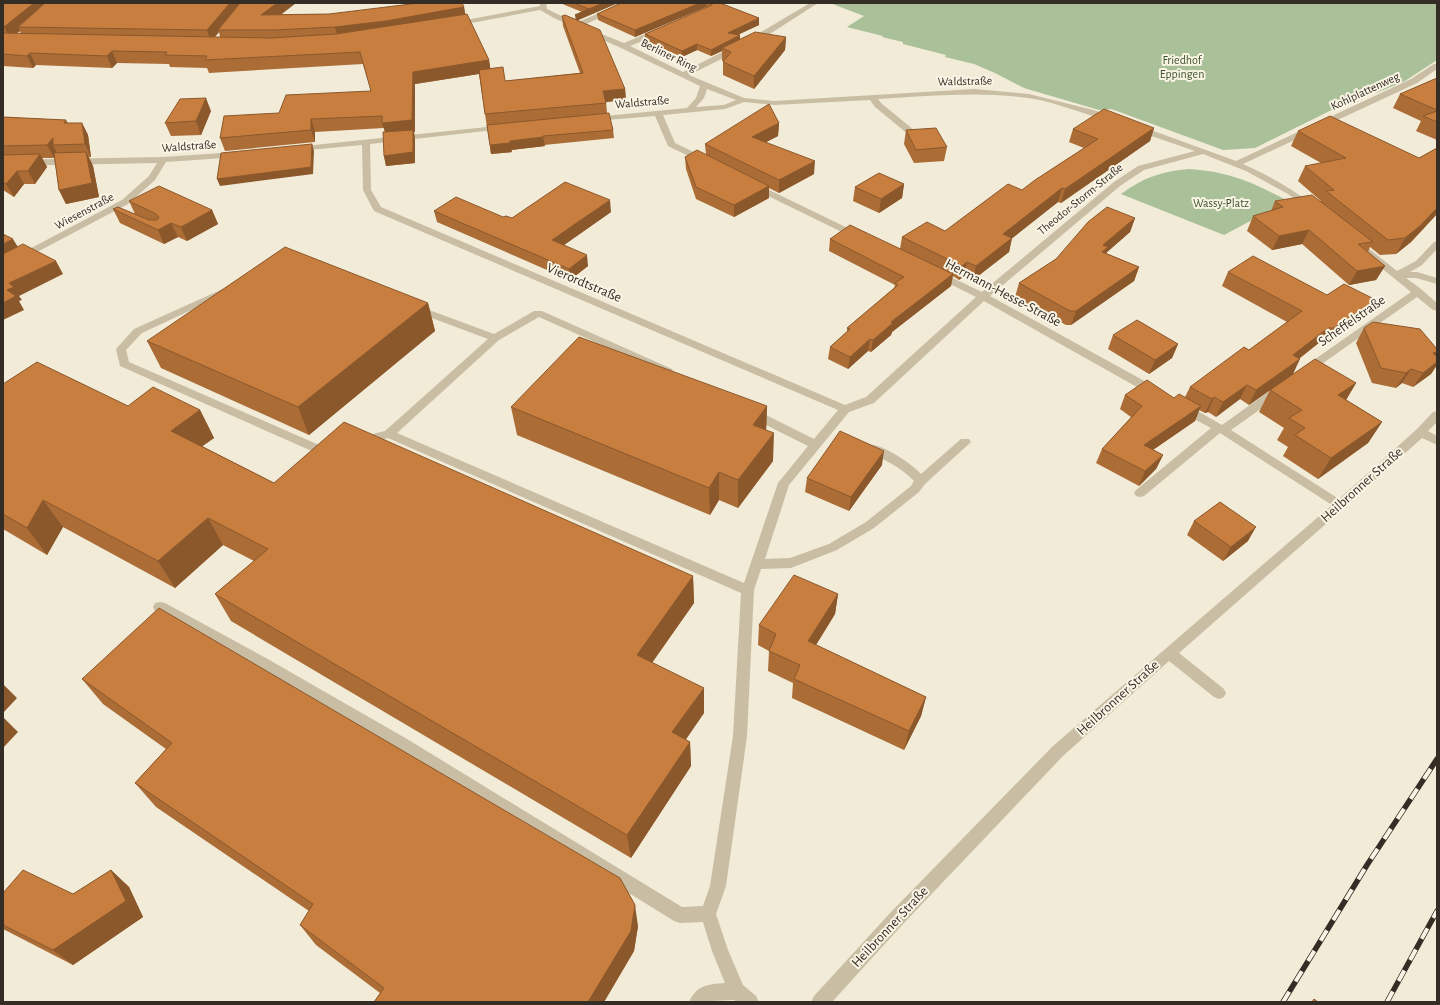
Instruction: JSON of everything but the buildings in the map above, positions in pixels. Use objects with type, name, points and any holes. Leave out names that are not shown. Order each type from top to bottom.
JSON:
[{"type":"street","name":"Berliner Ring","points":[[531,3],[543,5],[548,12],[576,26],[624,46],[704,85],[742,100]]},
{"type":"street","points":[[576,26],[628,3]]},
{"type":"street","points":[[682,75],[759,36],[815,3]]},
{"type":"street","points":[[445,26],[543,5]]},
{"type":"street","name":"Berliner Ring","points":[[624,46],[667,28]]},
{"type":"street","name":"Kohlplattenweg","points":[[1236,164],[1414,81],[1437,66]]},
{"type":"street","name":"Berliner Ring","points":[[690,110],[700,98],[704,85]]},
{"type":"street","name":"Waldstraße","points":[[590,119],[726,106],[742,100],[774,103],[975,91],[1029,96],[1094,113],[1203,151]]},
{"type":"street","points":[[873,98],[878,105],[917,138]]},
{"type":"street","points":[[658,113],[671,144],[717,167]]},
{"type":"street","points":[[288,150],[515,126]]},
{"type":"street","name":"Vierordtstraße","points":[[366,142],[367,190],[377,209],[845,409]]},
{"type":"street","points":[[1203,151],[1236,164],[1276,184],[1303,200],[1318,213]]},
{"type":"street","name":"Theodor-Storm-Straße","points":[[845,409],[870,400],[983,296],[1117,184],[1141,168],[1203,151]]},
{"type":"street","name":"Waldstraße","points":[[3,164],[163,160],[241,154]]},
{"type":"street","name":"Wiesenstraße","points":[[3,267],[125,202],[152,178],[163,160]]},
{"type":"street","points":[[744,180],[868,242]]},
{"type":"street","points":[[112,210],[125,216]]},
{"type":"street","points":[[1346,235],[1418,291],[1437,308]]},
{"type":"street","points":[[1398,275],[1419,263],[1437,244]]},
{"type":"street","name":"Hermann-Hesse-Straße","points":[[925,269],[983,296],[1164,397]]},
{"type":"street","points":[[1398,275],[1417,275],[1437,281]]},
{"type":"street","points":[[238,284],[138,331],[121,349],[124,364],[318,449],[339,446]]},
{"type":"street","name":"Scheffelstraße","points":[[1140,493],[1221,429],[1418,291]]},
{"type":"street","points":[[408,306],[495,338]]},
{"type":"street","points":[[352,443],[389,434],[495,338],[538,312],[635,355],[677,376]]},
{"type":"street","points":[[1178,404],[1221,429],[1340,505]]},
{"type":"street","points":[[739,407],[816,445]]},
{"type":"street","points":[[743,996],[720,951],[708,914],[718,886],[740,736],[748,590],[784,483],[845,409]]},
{"type":"street","name":"Heilbronner Straße","points":[[820,1002],[897,918],[1058,751],[1340,505],[1421,432],[1437,415]]},
{"type":"street","points":[[829,428],[843,435]]},
{"type":"street","points":[[1421,432],[1437,441]]},
{"type":"street","points":[[389,434],[748,590]]},
{"type":"street","points":[[856,441],[904,464],[921,480]]},
{"type":"street","points":[[757,564],[791,563],[833,547],[870,525],[915,489],[921,480],[965,442]]},
{"type":"street","points":[[160,607],[261,662],[402,744],[680,915],[708,914]]},
{"type":"street","points":[[1169,653],[1219,693]]},
{"type":"street","points":[[698,1002],[706,993],[743,996]]},
{"type":"green space","name":"Friedhof Eppingen","points":[[830,3],[1437,3],[1437,60],[1405,81],[1376,93],[1370,91],[1255,148],[1223,150],[1111,109],[1099,110],[1024,88],[974,64],[945,57],[946,55],[903,44],[903,42],[882,37],[883,36],[847,27],[864,16]]},
{"type":"green space","name":"Wassy-Platz","points":[[1189,169],[1215,172],[1232,176],[1288,201],[1224,235],[1121,194],[1129,188],[1153,176]]},
{"type":"railway","points":[[1283,1002],[1367,865],[1437,759]]},
{"type":"railway","points":[[1387,1002],[1437,911]]}]
